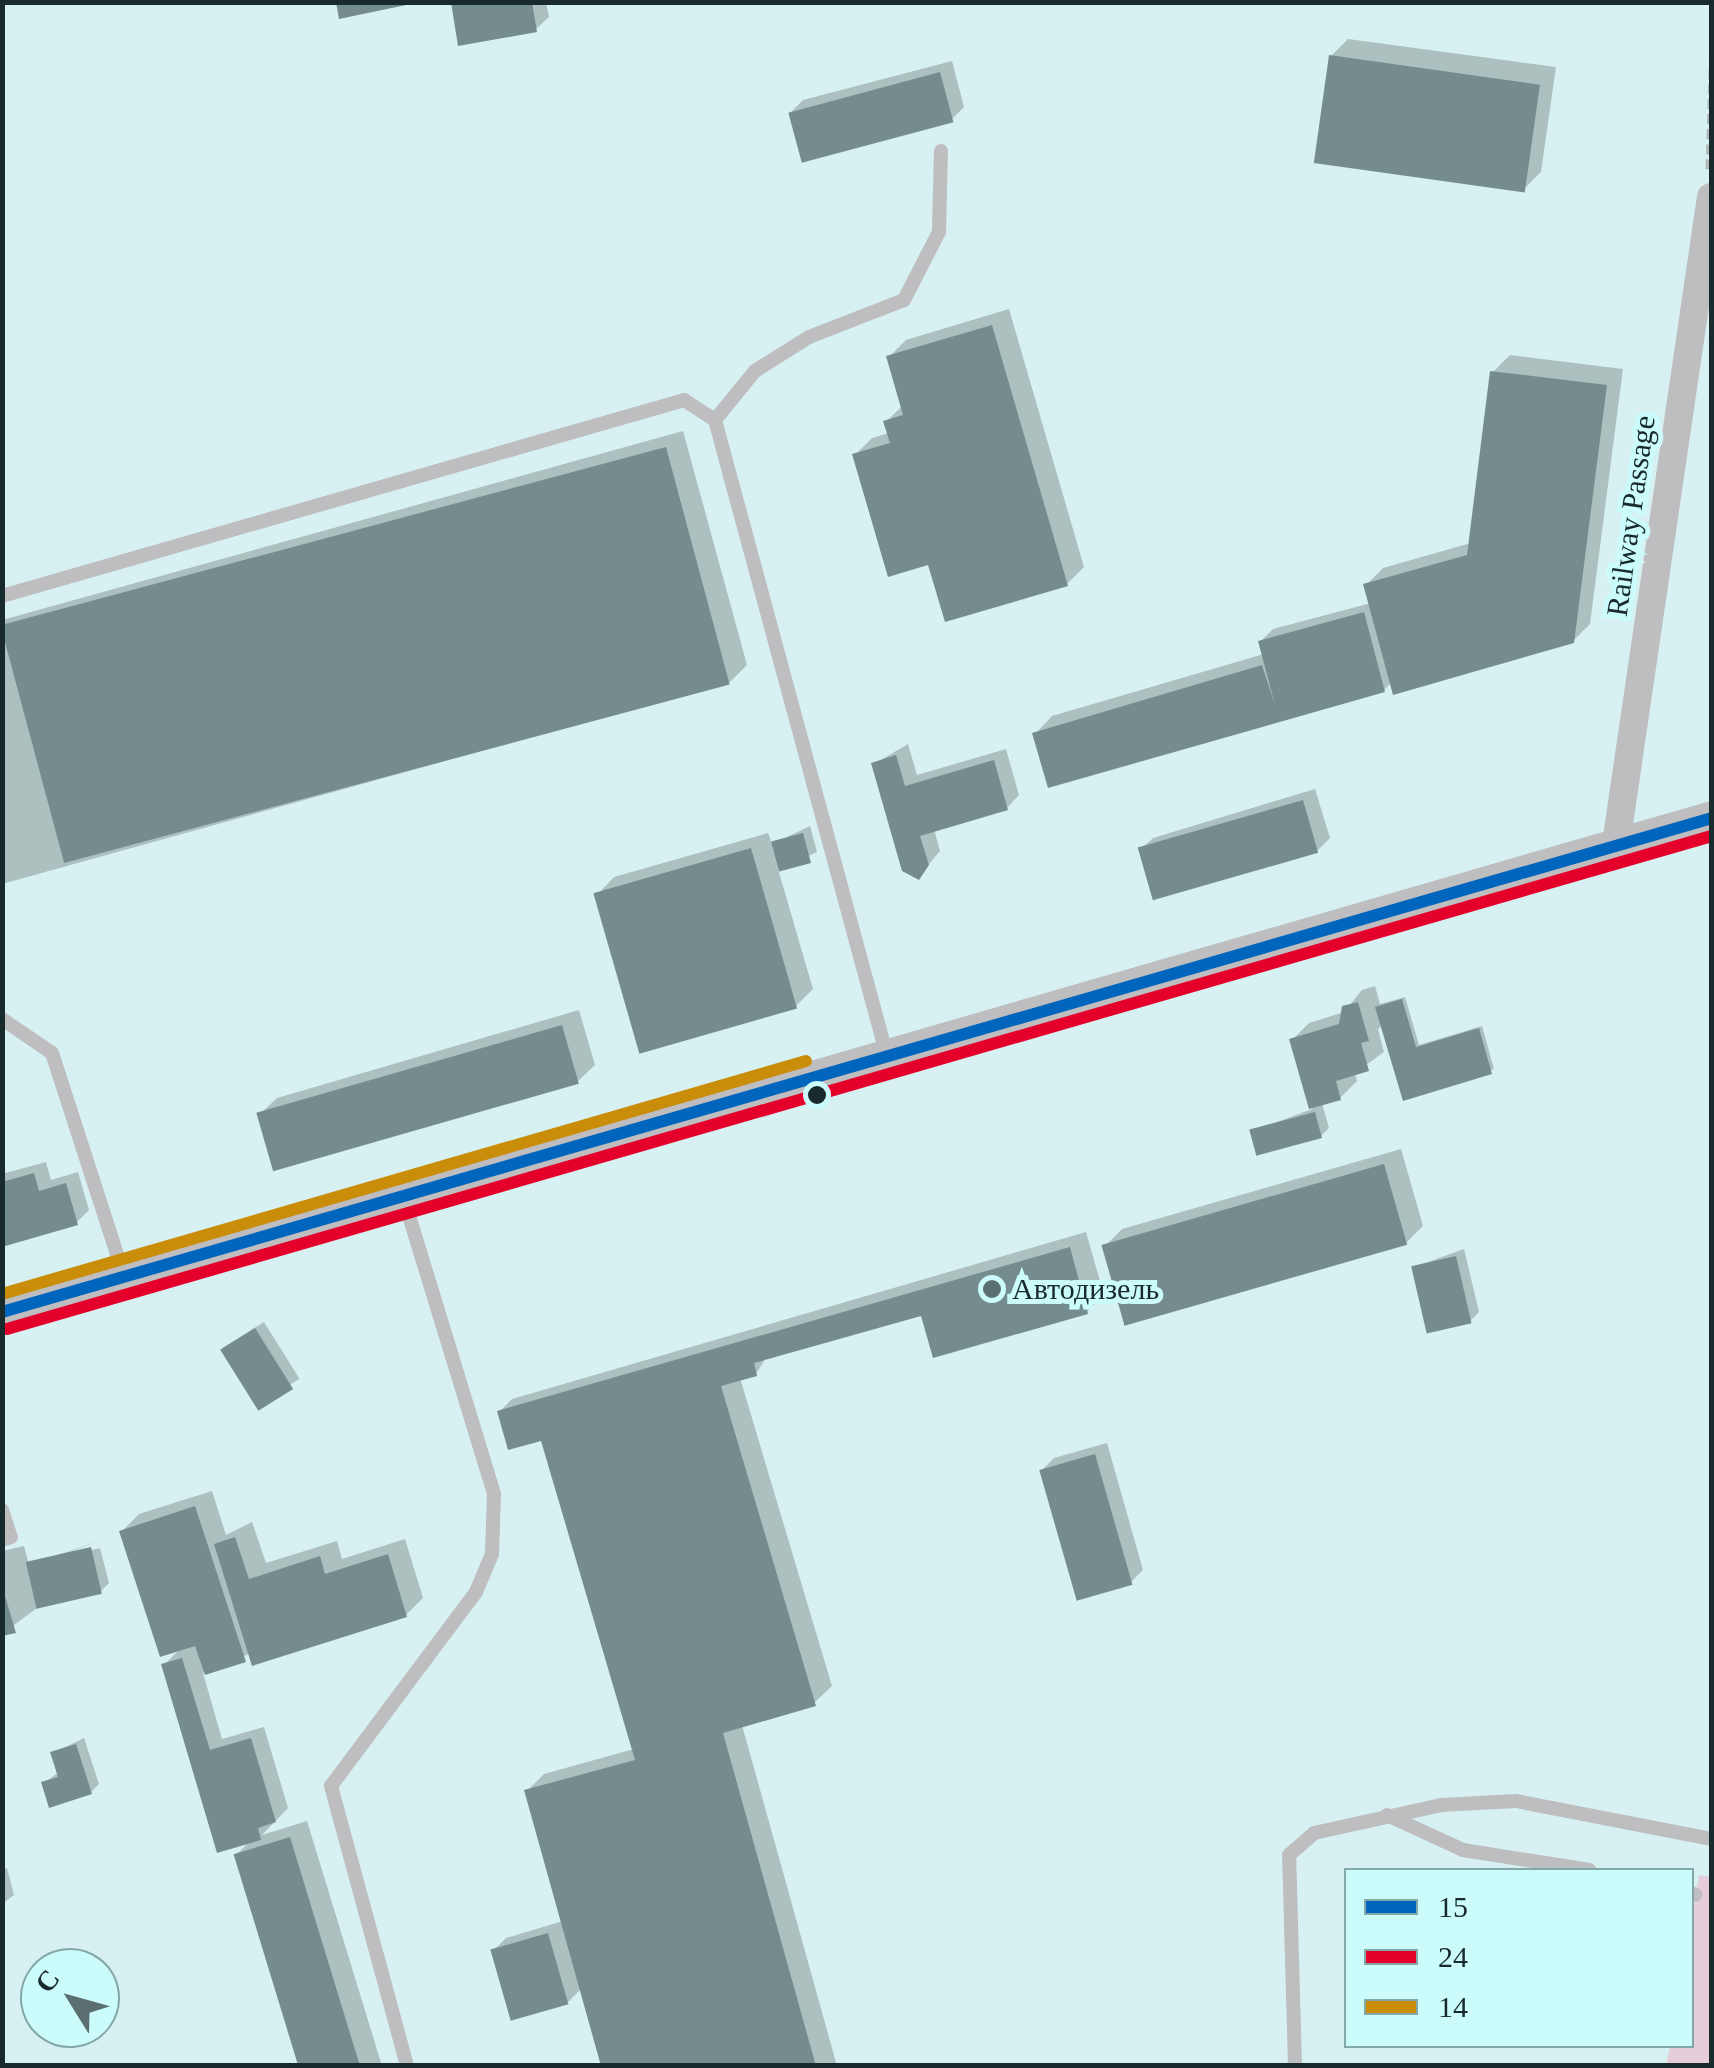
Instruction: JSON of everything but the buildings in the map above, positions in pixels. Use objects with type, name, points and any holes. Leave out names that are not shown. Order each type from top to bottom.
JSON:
[{"type":"street","name":"Railway Passage","points":[[1616,844],[1711,197]]},
{"type":"street","points":[[2,1312],[1712,818]]},
{"type":"lane","points":[[715,420],[754,371],[809,337],[904,300],[939,232],[942,152]]},
{"type":"lane","points":[[2,596],[684,400],[715,420],[887,1056]]},
{"type":"lane","points":[[2,1019],[52,1054],[124,1277]]},
{"type":"lane","points":[[403,1196],[494,1494],[492,1554],[476,1592],[331,1786],[406,2066]]},
{"type":"lane","points":[[2,1510],[11,1538],[2,1540]]},
{"type":"lane","points":[[1296,2066],[1289,1855],[1314,1833],[1387,1815],[1516,1802],[1712,1839]]},
{"type":"lane","points":[[1387,1815],[1463,1850],[1576,1868]]},
{"type":"path","points":[[1711,197],[1705,141],[1712,45]]},
{"type":"shaded area","points":[[1699,1875],[1711,1877],[1711,2065],[1666,2066],[1670,2048],[1694,2048],[1694,1906]]},
{"type":"transit line","name":"15","points":[[2,1312],[1712,818]]},
{"type":"transit line","name":"24","points":[[7,1329],[1712,836]]},
{"type":"transit line","name":"14","points":[[2,1294],[806,1061]]},
{"type":"place","name":"Автодизель","points":[[992,1289]]}]
